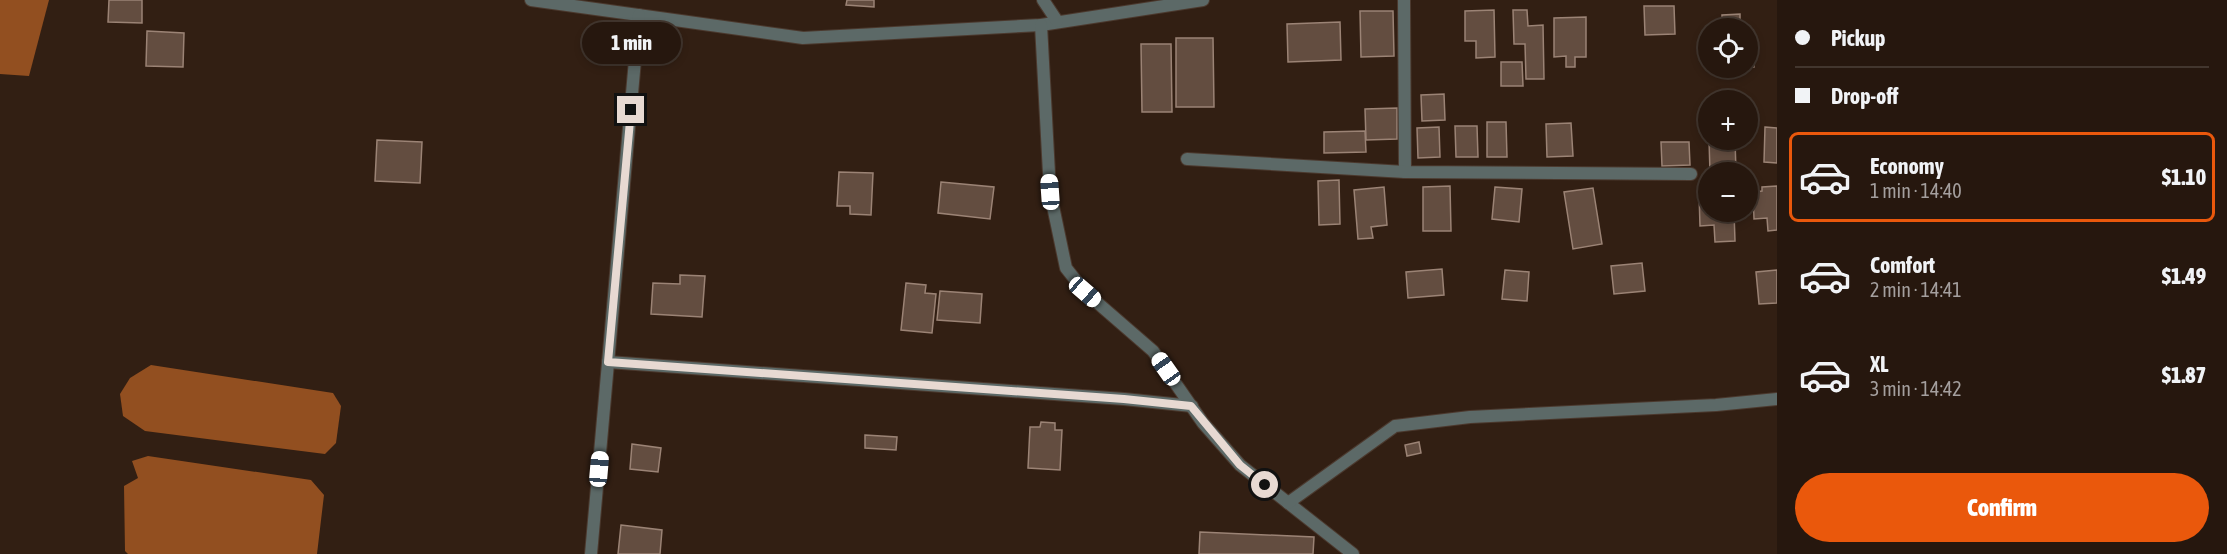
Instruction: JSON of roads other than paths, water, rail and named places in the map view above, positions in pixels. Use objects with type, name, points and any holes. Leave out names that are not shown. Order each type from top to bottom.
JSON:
[{"type":"street","points":[[531,0],[803,38],[1041,25],[1203,0]]},
{"type":"street","points":[[1043,0],[1057,21]]},
{"type":"street","points":[[1404,0],[1405,172]]},
{"type":"street","points":[[591,554],[639,15]]},
{"type":"street","points":[[1041,25],[1050,192],[1066,268],[1085,292],[1153,351],[1191,406],[1240,465],[1353,554]]},
{"type":"street","points":[[1187,159],[1405,172],[1691,174]]},
{"type":"street","points":[[608,362],[1124,399],[1191,406]]},
{"type":"street","points":[[1288,503],[1395,426],[1470,417],[1716,405],[1777,399]]}]
